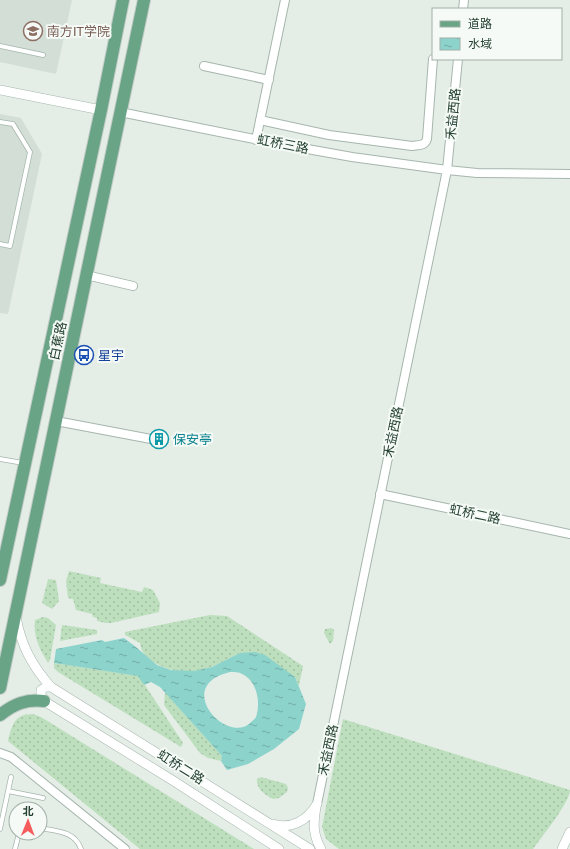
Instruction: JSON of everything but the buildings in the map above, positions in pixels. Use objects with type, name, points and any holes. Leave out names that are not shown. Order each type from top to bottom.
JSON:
[{"type":"main road","name":"白蕉路","points":[[0,580],[101,110],[123,0]]},
{"type":"main road","name":"白蕉路","points":[[0,688],[144,0]]},
{"type":"main road","points":[[0,715],[16,704],[23,702],[44,701]]},
{"type":"street","points":[[256,140],[285,0]]},
{"type":"street","points":[[260,120],[329,135],[412,146],[422,145],[427,139],[433,60]]},
{"type":"street","name":"禾益西路","points":[[317,804],[447,170],[458,60]]},
{"type":"street","points":[[204,66],[269,80]]},
{"type":"street","points":[[0,90],[101,110]]},
{"type":"street","name":"虹桥三路","points":[[120,112],[256,140],[352,157],[477,175],[570,177]]},
{"type":"street","name":"虹桥三路","points":[[447,170],[570,174]]},
{"type":"street","points":[[86,275],[133,286]]},
{"type":"street","points":[[56,421],[151,439]]},
{"type":"street","name":"虹桥二路","points":[[380,494],[570,534]]},
{"type":"street","name":"虹桥二路","points":[[16,613],[20,633],[27,653],[38,671],[51,687],[310,849]]},
{"type":"street","points":[[44,701],[41,696],[42,690],[46,687],[51,687]]},
{"type":"street","name":"虹桥二路","points":[[44,701],[172,780],[279,849]]},
{"type":"street","points":[[0,753],[11,756],[125,849]]},
{"type":"street","points":[[270,823],[284,825],[297,823],[310,814],[317,804]]},
{"type":"street","points":[[317,804],[313,828],[320,849]]},
{"type":"street","points":[[562,849],[569,835]]},
{"type":"lane","points":[[0,46],[43,55]]},
{"type":"lane","points":[[0,122],[13,124],[30,152],[10,246],[0,244]]},
{"type":"lane","points":[[0,459],[25,463]]},
{"type":"lane","points":[[0,829],[11,776]]},
{"type":"lane","points":[[8,791],[43,798]]},
{"type":"lane","points":[[48,830],[68,834],[74,837],[79,842],[81,849]]},
{"type":"shaded area","name":"南方IT学院","points":[[0,0],[72,0],[56,74],[0,62]]},
{"type":"shaded area","points":[[0,114],[21,118],[42,154],[8,314],[0,313]]},
{"type":"green space","points":[[69,571],[101,578],[100,583],[142,592],[144,587],[153,590],[160,603],[159,612],[111,623],[97,621],[97,618],[93,617],[92,614],[76,610],[73,599],[68,598],[66,581]]},
{"type":"green space","points":[[48,579],[56,580],[59,601],[52,609],[42,603]]},
{"type":"green space","points":[[210,615],[227,616],[303,666],[299,686],[295,677],[240,653],[206,669],[180,671],[166,668],[153,662],[142,651],[140,643],[125,635],[125,632]]},
{"type":"green space","points":[[43,617],[48,618],[56,625],[50,660],[48,663],[40,648],[35,632],[35,620]]},
{"type":"green space","points":[[62,625],[97,630],[97,634],[60,641]]},
{"type":"green space","points":[[332,628],[334,630],[333,641],[330,644],[324,633],[325,629]]},
{"type":"green space","points":[[54,663],[139,676],[183,743],[181,747],[58,672],[54,668]]},
{"type":"green space","points":[[165,692],[222,756],[221,761],[208,758],[200,753],[164,705]]},
{"type":"green space","points":[[33,714],[41,717],[254,849],[140,849],[8,741],[13,725],[18,718]]},
{"type":"green space","points":[[343,719],[570,790],[569,796],[533,849],[339,849],[326,839],[322,827]]},
{"type":"green space","points":[[261,777],[286,784],[288,788],[287,792],[279,798],[273,799],[264,794],[257,783],[257,779]]},
{"type":"water","points":[[124,638],[157,665],[171,670],[194,671],[212,667],[240,653],[255,652],[265,655],[295,677],[306,704],[299,729],[274,749],[248,764],[227,770],[221,761],[222,756],[160,687],[151,682],[144,685],[138,676],[54,663],[56,649],[102,640],[105,642]],"holes":[[[230,672],[239,673],[247,677],[254,687],[258,699],[256,717],[250,723],[240,728],[229,726],[218,720],[210,711],[205,700],[205,689],[213,679]]]},
{"type":"place","name":"南方IT学院","points":[[33,31]]},
{"type":"place","name":"星宇","points":[[84,355]]},
{"type":"place","name":"保安亭","points":[[159,439]]}]
